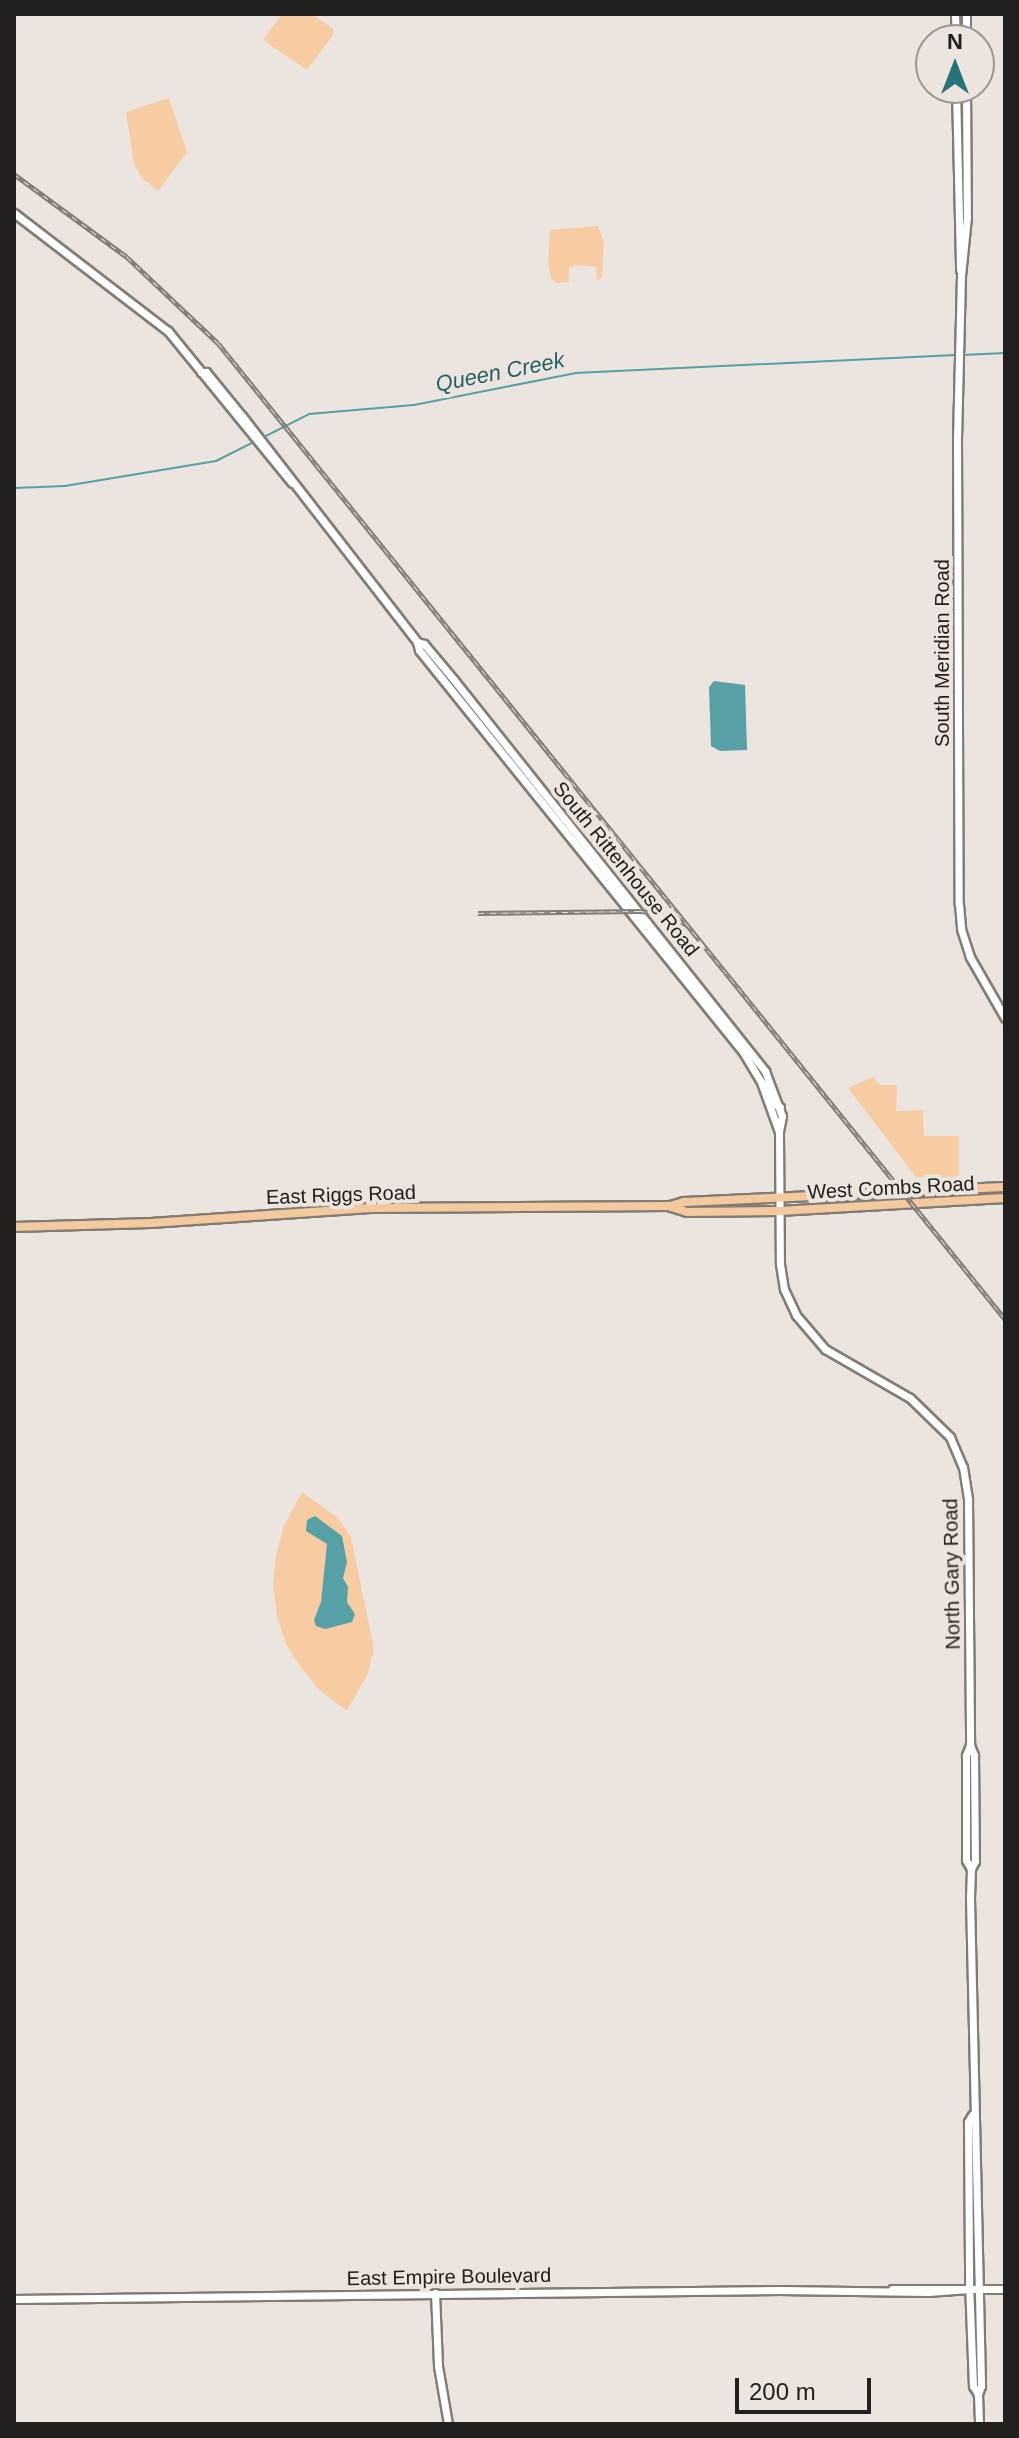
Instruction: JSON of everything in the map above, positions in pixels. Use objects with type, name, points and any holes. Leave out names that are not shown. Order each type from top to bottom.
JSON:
[{"type":"main road","name":"South Meridian Road","points":[[957,104],[962,223]]},
{"type":"main road","name":"South Meridian Road","points":[[966,104],[958,382],[959,921],[974,967],[1005,1018]]},
{"type":"main road","name":"South Rittenhouse Road","points":[[14,213],[148,313],[182,346],[201,372],[206,372],[417,642],[419,650],[739,1048],[761,1082],[779,1132]]},
{"type":"main road","name":"South Rittenhouse Road","points":[[417,642],[424,644],[454,680],[749,1046],[767,1075],[782,1116],[779,1132],[779,1199]]},
{"type":"main road","points":[[739,1048],[747,1050],[767,1075]]},
{"type":"main road","points":[[761,1082],[768,1088],[773,1103],[780,1107]]},
{"type":"main road","name":"West Combs Road","points":[[779,1199],[1005,1187]]},
{"type":"main road","name":"West Combs Road","points":[[779,1211],[1005,1198]]},
{"type":"main road","name":"East Riggs Road","points":[[14,1227],[151,1223],[370,1208],[670,1206],[684,1202],[779,1199]]},
{"type":"main road","name":"North Gary Road","points":[[779,1199],[783,1283],[802,1324],[838,1359],[902,1392],[925,1410],[950,1437],[963,1467],[968,1500],[970,1745],[974,1755],[972,2115],[968,2122],[968,2247],[973,2289]]},
{"type":"main road","name":"East Riggs Road","points":[[670,1206],[687,1212],[779,1211]]},
{"type":"main road","name":"North Gary Road","points":[[972,2115],[976,2121],[973,2386],[978,2394],[979,2424]]},
{"type":"main road","name":"East Empire Boulevard","points":[[14,2299],[1005,2289]]},
{"type":"main road","points":[[435,2293],[438,2366],[448,2424]]},
{"type":"shaded area","points":[[282,14],[312,14],[333,29],[333,35],[307,70],[263,40]]},
{"type":"shaded area","points":[[169,98],[187,152],[158,191],[142,178],[134,164],[126,112]]},
{"type":"shaded area","points":[[598,226],[604,242],[602,277],[597,281],[596,267],[576,265],[569,268],[569,282],[556,283],[551,278],[548,262],[550,230]]},
{"type":"shaded area","points":[[873,1077],[880,1085],[897,1085],[896,1111],[923,1110],[924,1136],[959,1136],[959,1179],[916,1177],[848,1088]]},
{"type":"shaded area","points":[[302,1492],[338,1518],[351,1537],[374,1649],[368,1673],[347,1711],[319,1690],[300,1666],[286,1644],[277,1617],[273,1583],[276,1555],[284,1526]]},
{"type":"water","points":[[714,681],[745,685],[747,750],[720,751],[711,746],[709,687]]},
{"type":"water","points":[[315,1516],[342,1536],[347,1562],[343,1578],[348,1587],[347,1602],[355,1614],[352,1622],[325,1629],[316,1626],[314,1620],[321,1602],[327,1544],[306,1531],[307,1520]]},
{"type":"waterway","name":"Queen Creek","points":[[962,355],[1005,353]]},
{"type":"waterway","name":"Queen Creek","points":[[264,437],[309,414],[414,405],[575,373],[956,355]]},
{"type":"waterway","name":"Queen Creek","points":[[14,488],[65,486],[216,461],[254,442]]},
{"type":"railway","points":[[14,174],[127,257],[218,343],[1005,1319]]},
{"type":"railway","points":[[478,913],[640,911],[658,913],[684,927]]}]
